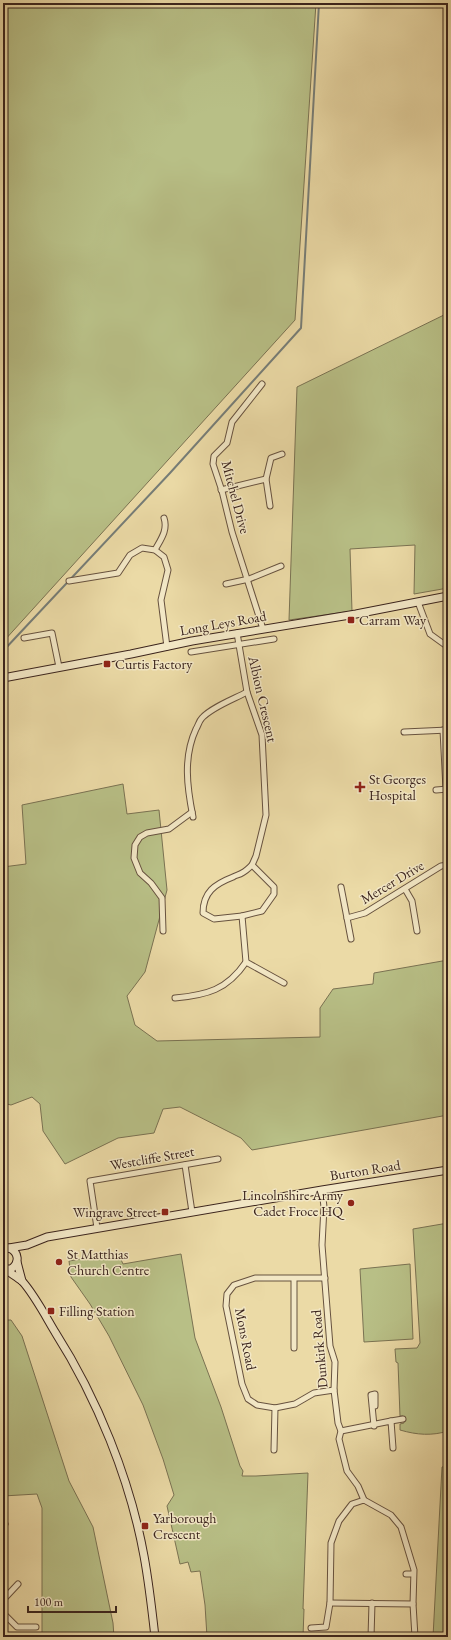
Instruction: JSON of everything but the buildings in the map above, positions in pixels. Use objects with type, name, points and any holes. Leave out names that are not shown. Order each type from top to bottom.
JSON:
[{"type":"main road","name":"Long Leys Road","points":[[3,678],[192,641],[448,596]]},
{"type":"main road","name":"Burton Road","points":[[6,1248],[27,1244],[48,1237],[97,1228],[448,1170]]},
{"type":"main road","points":[[4,1269],[11,1269],[27,1244]]},
{"type":"main road","points":[[6,1248],[16,1252],[22,1281],[64,1345],[93,1400],[116,1459],[131,1502],[144,1555],[155,1637]]},
{"type":"main road","points":[[4,1269],[22,1281]]},
{"type":"street","name":"Mitchel Drive","points":[[262,384],[232,422],[227,443],[214,456],[212,464],[221,490],[232,532],[249,579],[263,629]]},
{"type":"street","points":[[270,506],[266,479],[271,458],[282,454]]},
{"type":"street","points":[[221,490],[266,479]]},
{"type":"street","points":[[155,550],[163,535],[166,523],[164,518]]},
{"type":"street","points":[[69,582],[118,573],[130,555],[142,548],[155,550],[164,557],[168,570],[160,600],[167,647]]},
{"type":"street","points":[[226,584],[249,579],[281,566]]},
{"type":"street","points":[[418,602],[430,634],[448,647]]},
{"type":"street","name":"Albion Crescent","points":[[238,633],[247,692],[262,735],[266,816],[256,856],[252,865]]},
{"type":"street","points":[[24,638],[52,634],[59,667]]},
{"type":"street","points":[[191,652],[274,639]]},
{"type":"street","points":[[163,931],[162,898],[151,883],[140,873],[134,858],[135,845],[140,836],[147,833],[169,830],[193,814],[188,792],[187,763],[193,736],[201,718],[217,707],[247,692]]},
{"type":"street","points":[[404,732],[446,730],[447,789],[436,790]]},
{"type":"street","points":[[252,865],[274,887],[274,894],[262,911],[242,916],[214,919],[203,913],[203,904],[210,889],[223,881],[241,874],[252,865]]},
{"type":"street","name":"Mercer Drive","points":[[347,918],[365,913],[441,866],[448,865]]},
{"type":"street","name":"Mercer Drive","points":[[341,887],[351,939]]},
{"type":"street","points":[[406,888],[412,901],[417,931]]},
{"type":"street","points":[[175,998],[197,996],[221,987],[237,974],[246,962],[242,916]]},
{"type":"street","points":[[246,962],[284,983]]},
{"type":"street","name":"Westcliffe Street","points":[[97,1228],[90,1182],[218,1159]]},
{"type":"street","points":[[185,1165],[192,1212]]},
{"type":"street","name":"Dunkirk Road","points":[[322,1190],[324,1207],[322,1245],[330,1346],[335,1362],[334,1390],[338,1423],[341,1431],[339,1439],[347,1471],[358,1486],[364,1500]]},
{"type":"street","name":"Mons Road","points":[[325,1278],[255,1278],[234,1285],[227,1294],[226,1307],[242,1384],[248,1399],[257,1405],[275,1408],[295,1404],[314,1393],[334,1390]]},
{"type":"street","points":[[294,1279],[294,1348]]},
{"type":"street","points":[[372,1406],[374,1426]]},
{"type":"street","points":[[274,1450],[275,1408]]},
{"type":"street","points":[[341,1431],[374,1426],[403,1419]]},
{"type":"street","points":[[391,1421],[393,1448]]},
{"type":"street","points":[[311,1628],[326,1627],[330,1603],[331,1543],[339,1521],[352,1504],[364,1500],[391,1515],[401,1527],[414,1570],[413,1604],[415,1637],[422,1636]]},
{"type":"street","points":[[406,1574],[413,1574]]},
{"type":"street","points":[[330,1575],[336,1575]]},
{"type":"street","points":[[3,1600],[18,1584]]},
{"type":"street","points":[[330,1603],[413,1604]]},
{"type":"street","points":[[370,1637],[372,1603]]},
{"type":"street","points":[[3,1613],[17,1627],[36,1627]]},
{"type":"green space","points":[[23,3],[316,3],[295,320],[3,642],[3,8]]},
{"type":"green space","points":[[448,313],[448,588],[414,594],[415,545],[350,549],[352,611],[289,620],[297,387]]},
{"type":"green space","points":[[123,784],[127,814],[159,810],[167,890],[145,972],[127,996],[135,1025],[157,1041],[320,1037],[320,1008],[333,989],[373,984],[374,973],[448,960],[448,1115],[252,1150],[241,1138],[180,1107],[163,1109],[154,1133],[118,1138],[65,1164],[43,1131],[40,1104],[32,1097],[11,1105],[3,1103],[3,867],[26,864],[22,805]]},
{"type":"green space","points":[[448,1223],[448,1431],[430,1434],[412,1433],[400,1430],[400,1424],[404,1423],[403,1416],[400,1416],[398,1363],[396,1362],[395,1349],[417,1348],[420,1343],[413,1229]]},
{"type":"green space","points":[[118,1253],[123,1264],[181,1254],[195,1338],[243,1471],[242,1476],[308,1473],[303,1637],[207,1637],[205,1605],[200,1571],[191,1572],[188,1562],[180,1564],[167,1506],[174,1495],[163,1459],[143,1405],[109,1336],[90,1304],[71,1277],[69,1261]]},
{"type":"green space","points":[[410,1264],[413,1339],[364,1342],[360,1269]]},
{"type":"green space","points":[[3,1320],[11,1320],[22,1336],[69,1481],[93,1527],[113,1623],[114,1637],[42,1637],[42,1508],[37,1494],[3,1496]]},
{"type":"green space","points":[[448,1466],[448,1637],[433,1637],[442,1467]]},
{"type":"waterway","points":[[3,651],[170,473],[301,328],[319,3]]},
{"type":"place","name":"Carram Way","points":[[351,620]]},
{"type":"place","name":"Curtis Factory","points":[[107,664]]},
{"type":"place","name":"St Georges Hospital","points":[[360,787]]},
{"type":"place","name":"Lincolnshire Army Cadet Froce HQ","points":[[351,1203]]},
{"type":"place","name":"Wingrave Street","points":[[165,1212]]},
{"type":"place","name":"St Matthias Church Centre","points":[[59,1262]]},
{"type":"place","name":"Filling Station","points":[[51,1311]]},
{"type":"place","name":"Yarborough Crescent","points":[[145,1526]]}]
